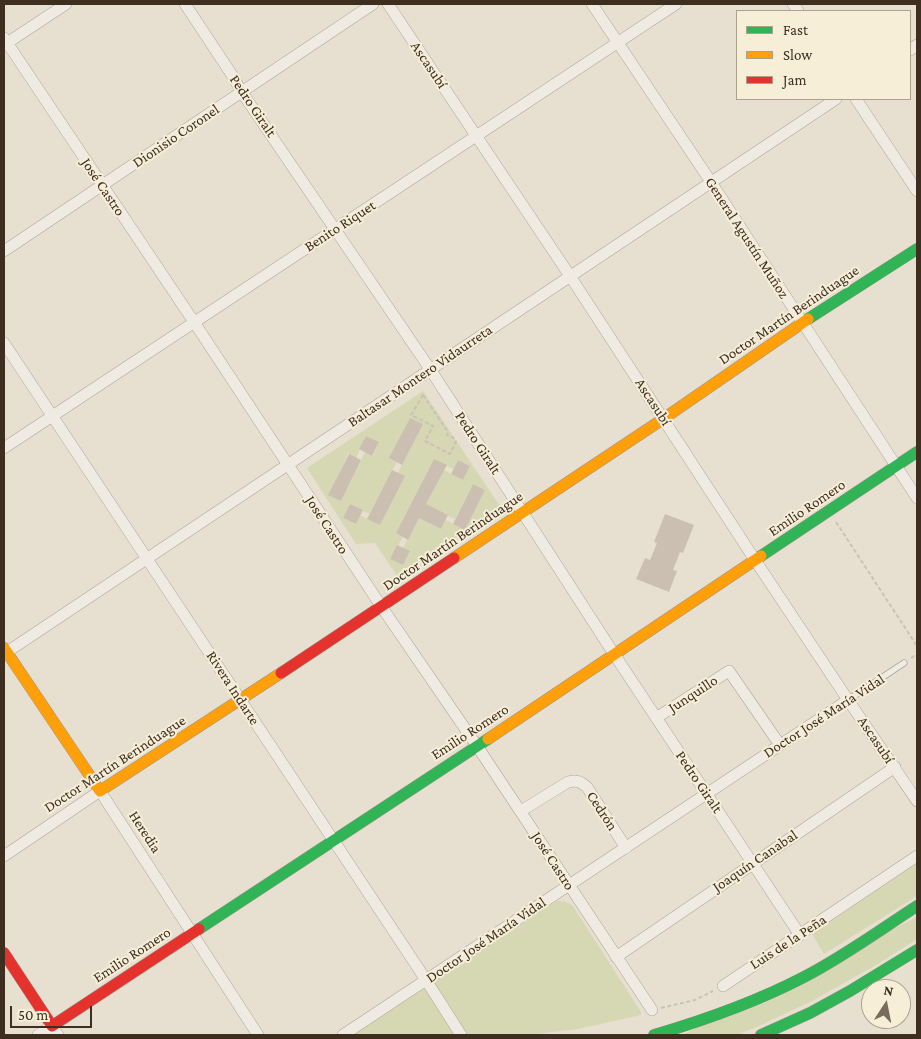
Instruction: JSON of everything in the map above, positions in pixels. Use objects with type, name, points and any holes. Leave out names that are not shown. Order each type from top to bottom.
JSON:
[{"type":"main road","name":"Doctor Martín Berinduague","points":[[100,791],[241,700],[663,419],[803,322],[917,249]]},
{"type":"main road","name":"Emilio Romero","points":[[55,1030],[193,933],[917,452]]},
{"type":"main road","name":"Heredia","points":[[5,651],[100,791]]},
{"type":"main road","points":[[654,1035],[733,1009],[803,977],[869,938],[917,906]]},
{"type":"main road","points":[[760,1035],[834,1000],[917,950]]},
{"type":"main road","points":[[4,953],[55,1030]]},
{"type":"street","points":[[5,42],[66,4]]},
{"type":"street","name":"Pedro Giralt","points":[[185,4],[242,92],[430,369],[614,654],[800,935]]},
{"type":"street","name":"Dionisio Coronel","points":[[4,251],[373,4]]},
{"type":"street","name":"Ascasubí","points":[[388,4],[477,135],[848,700],[917,800]]},
{"type":"street","name":"General Agustín Muñoz","points":[[592,4],[711,182],[917,498]]},
{"type":"street","name":"Benito Riquet","points":[[4,448],[676,4]]},
{"type":"street","name":"José Castro","points":[[5,42],[194,322],[381,606],[521,811],[652,1010]]},
{"type":"street","name":"Baltasar Montero Vidaurreta","points":[[5,651],[834,100]]},
{"type":"street","points":[[857,100],[917,191]]},
{"type":"street","name":"Rivera Indarte","points":[[4,343],[461,1035]]},
{"type":"street","name":"Junquillo","points":[[656,718],[729,671],[780,745]]},
{"type":"street","name":"Doctor José María Vidal","points":[[343,1035],[848,700]]},
{"type":"street","name":"Joaquín Canabal","points":[[616,956],[895,766]]},
{"type":"street","name":"Cedrón","points":[[521,811],[564,784],[574,781],[580,782],[587,787],[626,848]]},
{"type":"street","name":"Doctor Martín Berinduague","points":[[4,856],[100,791]]},
{"type":"street","name":"Heredia","points":[[100,791],[258,1035]]},
{"type":"street","name":"Luis de la Peña","points":[[723,986],[917,856]]},
{"type":"street","name":"Emilio Romero","points":[[38,1035],[55,1030]]},
{"type":"lane","name":"Doctor José María Vidal","points":[[848,700],[904,663]]},
{"type":"path","points":[[421,396],[448,432],[448,435],[454,438],[456,442],[450,454],[425,441],[433,426],[411,415],[421,396]]},
{"type":"path","points":[[830,511],[917,646]]},
{"type":"path","points":[[652,1010],[696,1000],[723,986]]},
{"type":"green space","points":[[423,391],[502,509],[398,577],[375,543],[356,544],[307,468]],"holes":[[[410,418],[422,424],[398,473],[380,525],[360,515],[356,524],[343,518],[350,504],[369,514],[397,462],[390,458]],[[366,436],[379,442],[373,456],[365,452],[341,501],[329,494],[348,454],[356,458]],[[434,459],[453,469],[458,460],[470,466],[463,480],[444,470],[403,548],[410,552],[403,565],[390,559],[403,537],[396,533]],[[473,484],[485,490],[465,530],[446,520],[441,529],[428,523],[435,509],[455,519]]]},
{"type":"green space","points":[[917,863],[917,896],[824,954],[812,934]]},
{"type":"green space","points":[[557,901],[573,906],[641,1012],[641,1015],[578,1029],[528,1035],[349,1035]]},
{"type":"green space","points":[[917,917],[917,939],[876,965],[812,1001],[736,1035],[682,1035]]},
{"type":"building","points":[[410,418],[423,424],[402,465],[389,458]]},
{"type":"building","points":[[366,436],[379,442],[372,456],[359,449]]},
{"type":"building","points":[[349,454],[361,460],[341,501],[328,495]]},
{"type":"building","points":[[434,459],[447,465],[426,504],[448,515],[441,529],[419,518],[408,540],[396,533]]},
{"type":"building","points":[[458,460],[470,466],[463,480],[451,474]]},
{"type":"building","points":[[392,470],[405,476],[380,525],[367,519]]},
{"type":"building","points":[[473,484],[485,490],[465,530],[453,524]]},
{"type":"building","points":[[350,504],[363,510],[356,524],[343,518]]},
{"type":"building","points":[[665,514],[694,525],[683,553],[680,552],[673,570],[677,571],[669,592],[636,579],[645,558],[650,560],[657,543],[654,542]]},
{"type":"building","points":[[397,545],[410,551],[403,565],[390,559]]},
{"type":"traffic: fast","points":[[808,319],[917,249]]},
{"type":"traffic: fast","points":[[761,556],[917,452]]},
{"type":"traffic: fast","points":[[199,929],[488,739]]},
{"type":"traffic: fast","points":[[654,1035],[730,1010],[786,986],[833,961],[917,906]]},
{"type":"traffic: fast","points":[[761,1035],[810,1013],[917,950]]},
{"type":"traffic: slow","points":[[454,558],[663,419],[808,319]]},
{"type":"traffic: slow","points":[[488,739],[761,556]]},
{"type":"traffic: slow","points":[[4,648],[100,791],[281,673]]},
{"type":"traffic: jam","points":[[281,673],[454,558]]},
{"type":"traffic: jam","points":[[4,953],[52,1026],[199,929]]}]
